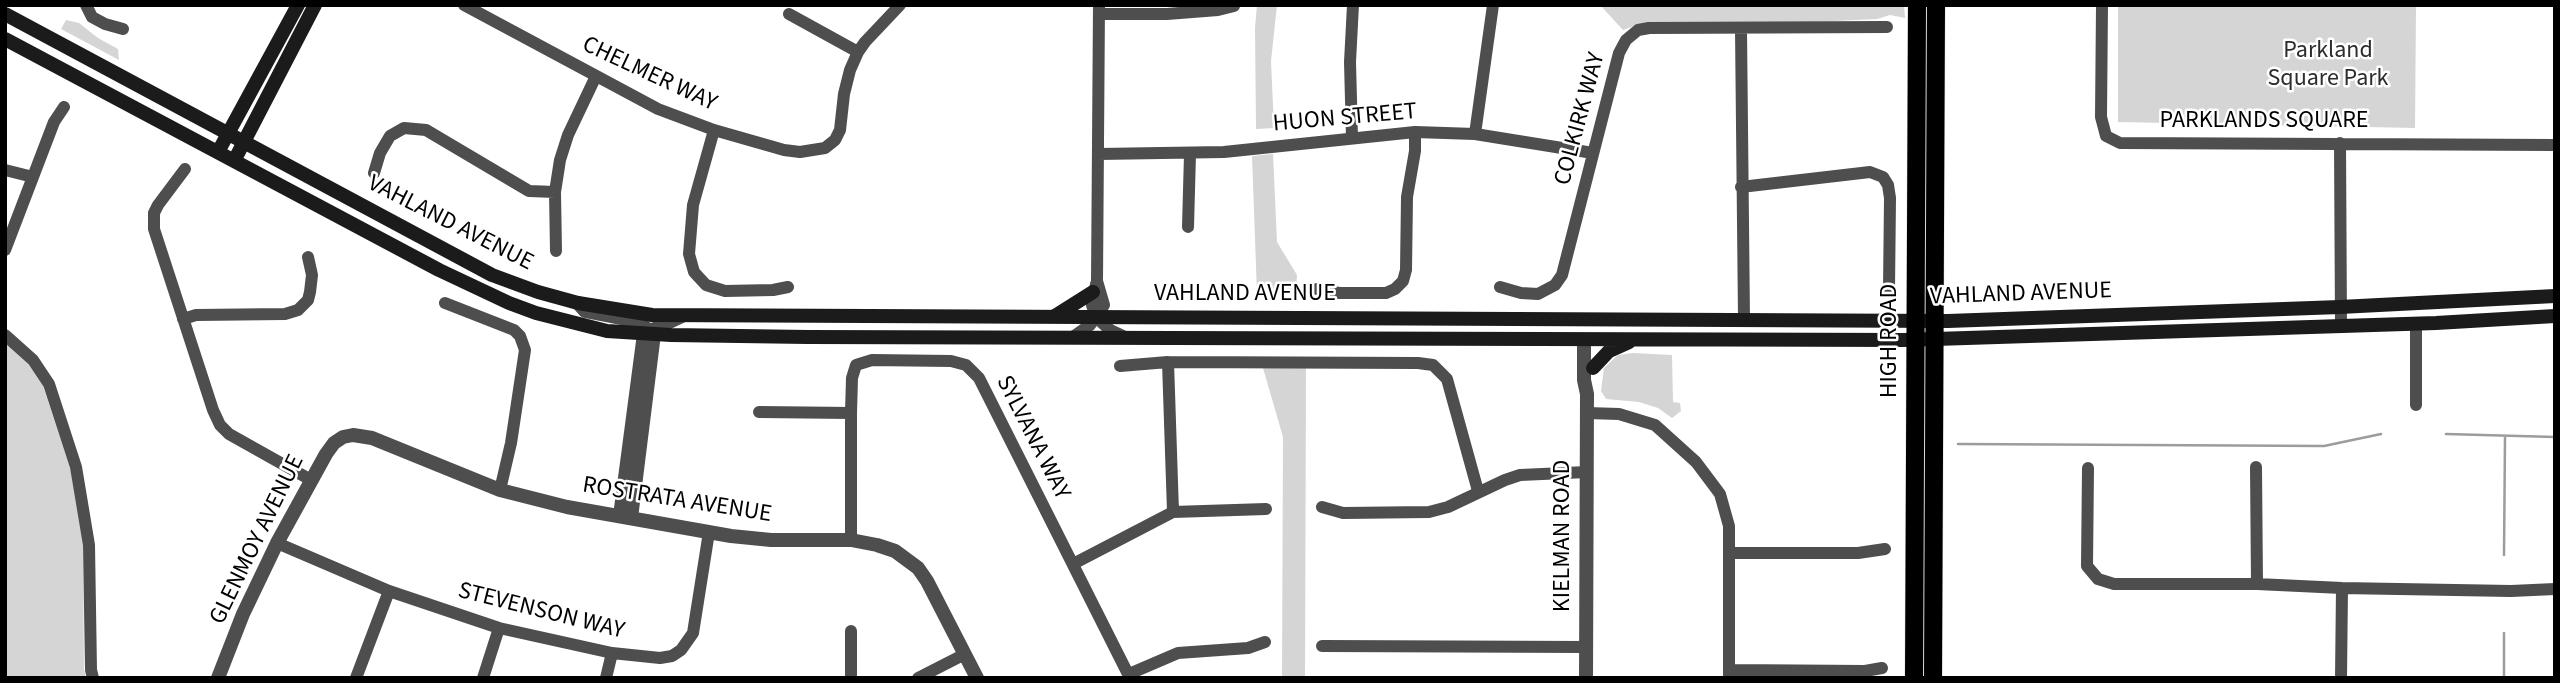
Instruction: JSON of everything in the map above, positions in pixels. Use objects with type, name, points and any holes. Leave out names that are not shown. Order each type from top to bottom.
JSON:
[{"type":"main road","points":[[218,152],[298,5]]},
{"type":"main road","points":[[234,161],[315,5]]},
{"type":"main road","name":"HIGH ROAD","points":[[1914,678],[1917,5]]},
{"type":"main road","name":"HIGH ROAD","points":[[1933,678],[1936,5]]},
{"type":"main road","name":"VAHLAND AVENUE","points":[[5,14],[492,275],[578,303],[652,315],[1935,321],[2340,307],[2555,296]]},
{"type":"main road","name":"VAHLAND AVENUE","points":[[5,39],[439,270],[509,303],[584,326],[649,333],[1585,342],[1637,339],[1916,340],[2555,316]]},
{"type":"main road","points":[[1054,317],[1095,286]]},
{"type":"main road","points":[[2503,299],[2504,319]]},
{"type":"main road","points":[[1541,319],[1555,326],[1577,328],[1585,342],[1597,330],[1618,318]]},
{"type":"main road","points":[[1593,368],[1609,351],[1637,339]]},
{"type":"street","points":[[86,5],[92,17],[123,29]]},
{"type":"street","name":"CHELMER WAY","points":[[464,5],[658,108],[714,130],[800,152],[825,148],[841,130],[844,94],[858,52],[900,5]]},
{"type":"street","points":[[1352,138],[1350,62],[1353,5]]},
{"type":"street","points":[[1475,134],[1493,5]]},
{"type":"street","name":"PARKLANDS SQUARE","points":[[2102,5],[2101,117],[2106,136],[2120,143],[2555,145]]},
{"type":"street","points":[[1073,337],[1090,325],[1104,305],[1095,286],[1099,155],[1099,10],[1167,14],[1234,6]]},
{"type":"street","points":[[789,14],[858,52]]},
{"type":"street","name":"COLKIRK WAY","points":[[1500,287],[1538,294],[1555,285],[1562,275],[1619,53],[1626,40],[1638,30],[1887,27]]},
{"type":"street","points":[[1741,29],[1744,319]]},
{"type":"street","points":[[556,251],[555,192],[568,135],[596,76]]},
{"type":"street","points":[[5,250],[54,122],[64,107]]},
{"type":"street","points":[[374,173],[380,153],[390,136],[404,128],[426,130],[529,191],[555,192]]},
{"type":"street","points":[[714,130],[693,205],[689,254],[694,272],[706,285],[725,291],[788,287]]},
{"type":"street","points":[[1317,289],[1339,293],[1386,293],[1403,281],[1406,270],[1407,197],[1415,151],[1415,132]]},
{"type":"street","name":"HUON STREET","points":[[1099,155],[1190,154],[1415,132],[1475,134],[1593,153]]},
{"type":"street","points":[[2340,143],[2340,326]]},
{"type":"street","points":[[1188,228],[1190,154]]},
{"type":"street","points":[[185,169],[158,205],[153,221],[208,398],[224,430],[311,480]]},
{"type":"street","points":[[5,170],[33,177]]},
{"type":"street","points":[[1741,187],[1870,172],[1883,177],[1888,185],[1890,198],[1889,289]]},
{"type":"street","points":[[183,319],[196,315],[285,314],[298,310],[308,300],[310,292],[312,275],[308,257]]},
{"type":"street","points":[[445,303],[514,330],[520,336],[526,351],[511,443],[500,490]]},
{"type":"street","points":[[578,303],[585,311],[636,321],[649,333]]},
{"type":"street","points":[[649,333],[687,315]]},
{"type":"street","points":[[1097,317],[1102,324],[1125,337]]},
{"type":"street","points":[[2416,323],[2416,405]]},
{"type":"street","points":[[626,517],[649,333]]},
{"type":"street","points":[[5,335],[33,360],[49,384],[76,467],[89,545],[90,664],[93,678]]},
{"type":"street","name":"KIELMAN ROAD","points":[[1585,342],[1593,368],[1587,394]]},
{"type":"street","name":"KIELMAN ROAD","points":[[1585,342],[1586,678]]},
{"type":"street","name":"SYLVANA WAY","points":[[851,540],[853,370],[861,361],[951,361],[966,365],[979,378],[1129,676]]},
{"type":"street","points":[[1168,362],[1173,512]]},
{"type":"street","points":[[1120,366],[1168,362],[1433,365],[1447,379],[1478,491]]},
{"type":"street","points":[[759,412],[851,413]]},
{"type":"street","points":[[1587,413],[1619,414],[1655,425],[1696,462],[1720,494],[1729,526],[1729,674],[1865,671],[1882,668]]},
{"type":"street","name":"ROSTRATA AVENUE","points":[[353,435],[372,438],[500,490],[567,507],[709,532],[771,540],[851,540],[877,544],[895,551],[918,568],[928,581],[977,678]]},
{"type":"street","name":"GLENMOY AVENUE","points":[[218,678],[243,614],[311,480],[334,443],[353,435]]},
{"type":"street","points":[[2256,467],[2257,583]]},
{"type":"street","points":[[2088,468],[2087,566],[2098,579],[2114,584],[2257,583],[2342,588],[2511,591],[2555,589]]},
{"type":"street","points":[[1322,507],[1343,513],[1429,512],[1448,507],[1478,491],[1520,475],[1587,472]]},
{"type":"street","points":[[1073,564],[1173,512],[1266,509]]},
{"type":"street","name":"STEVENSON WAY","points":[[277,543],[389,592],[499,628],[612,653],[660,659],[672,656],[689,641],[696,621],[709,532]]},
{"type":"street","points":[[1729,553],[1858,553],[1885,548]]},
{"type":"street","points":[[2341,678],[2342,588]]},
{"type":"street","points":[[356,678],[389,592]]},
{"type":"street","points":[[483,678],[499,628]]},
{"type":"street","points":[[851,631],[851,678]]},
{"type":"street","points":[[1129,676],[1178,653],[1248,648],[1265,642]]},
{"type":"street","points":[[1322,646],[1586,647]]},
{"type":"street","points":[[606,678],[612,653]]},
{"type":"street","points":[[918,678],[965,654]]},
{"type":"green space","points":[[1257,5],[1277,5],[1271,61],[1274,128],[1256,129]]},
{"type":"green space","points":[[1600,5],[1904,5],[1905,18],[1890,15],[1877,19],[1790,23],[1637,25],[1623,30]]},
{"type":"green space","name":"Parkland Square Park","points":[[2118,5],[2416,5],[2415,128],[2118,122]]},
{"type":"green space","points":[[66,20],[79,23],[118,49],[119,60],[61,29]]},
{"type":"green space","points":[[1273,154],[1277,242],[1297,275],[1296,294],[1257,294],[1252,156]]},
{"type":"green space","points":[[5,343],[23,356],[42,383],[72,474],[83,540],[86,678],[5,678]]},
{"type":"green space","points":[[1618,355],[1672,355],[1673,402],[1680,403],[1681,411],[1672,418],[1658,408],[1639,402],[1606,399],[1601,391],[1604,368]]},
{"type":"green space","points":[[1263,368],[1306,368],[1305,678],[1282,678],[1283,437]]},
{"type":"waterway","points":[[1958,444],[2324,446],[2381,434]]},
{"type":"waterway","points":[[2446,434],[2555,437]]},
{"type":"waterway","points":[[2504,555],[2505,437]]},
{"type":"waterway","points":[[2504,633],[2504,678]]}]
